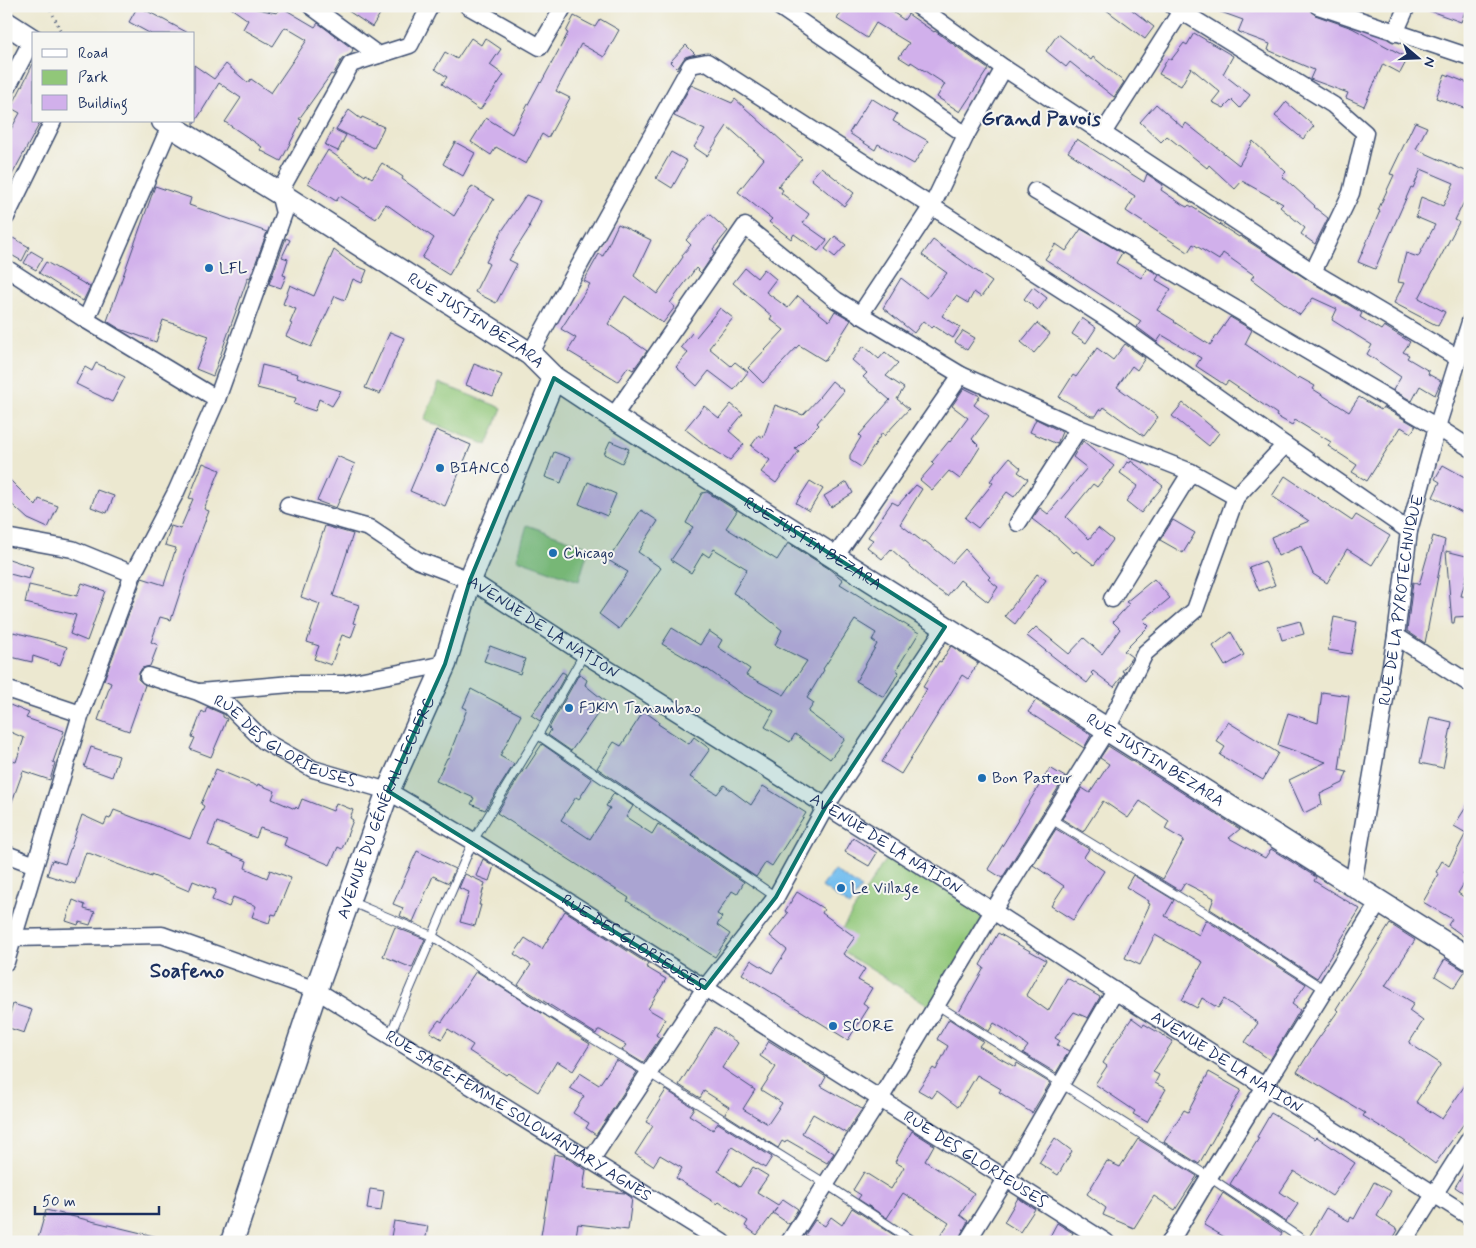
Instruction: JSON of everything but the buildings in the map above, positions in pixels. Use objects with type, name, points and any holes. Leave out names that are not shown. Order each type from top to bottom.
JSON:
[{"type":"main road","points":[[6,24],[32,39]]},
{"type":"main road","name":"RUE JUSTIN BEZARA","points":[[167,123],[530,354],[554,378],[613,416],[1470,959]]},
{"type":"main road","name":"AVENUE DU GÉNÉRAL LECLERC","points":[[232,1242],[316,990],[388,791],[445,664],[470,580],[554,378]]},
{"type":"street","points":[[311,6],[378,55]]},
{"type":"street","points":[[6,962],[81,714],[133,574],[176,492],[217,399],[284,213],[279,193],[350,64],[410,46],[430,6]]},
{"type":"street","points":[[468,6],[540,47],[564,6]]},
{"type":"street","points":[[778,6],[966,135]]},
{"type":"street","points":[[918,6],[1004,68],[1313,272],[1458,358]]},
{"type":"street","points":[[1318,6],[1470,57]]},
{"type":"street","points":[[1395,33],[1407,6]]},
{"type":"street","points":[[1103,133],[1177,8],[1333,105],[1365,133],[1351,194],[1313,272]]},
{"type":"street","points":[[6,90],[32,42]]},
{"type":"street","points":[[530,354],[691,65],[707,62],[1109,320],[1409,531]]},
{"type":"street","points":[[860,315],[932,206],[966,135],[1004,68]]},
{"type":"street","points":[[6,217],[53,122]]},
{"type":"street","points":[[86,320],[167,123]]},
{"type":"street","points":[[1035,191],[1470,448]]},
{"type":"street","points":[[613,416],[745,226],[836,300],[961,375],[1079,428],[1191,472],[1236,497]]},
{"type":"street","points":[[6,268],[86,320],[217,399]]},
{"type":"street","name":"RUE DE LA PYROTECHNIQUE","points":[[1353,884],[1396,636],[1409,531],[1437,427],[1458,358],[1469,331]]},
{"type":"street","points":[[835,557],[961,375]]},
{"type":"street","points":[[1018,523],[1079,428]]},
{"type":"street","points":[[789,1242],[880,1099],[993,911],[1107,729],[1145,654],[1195,610],[1236,497],[1285,445]]},
{"type":"street","points":[[1112,599],[1191,472]]},
{"type":"street","name":"AVENUE DE LA NATION","points":[[288,506],[369,528],[417,560],[470,580],[584,654],[993,911],[1115,992],[1470,1217]]},
{"type":"street","points":[[6,537],[72,549],[133,574]]},
{"type":"street","points":[[591,1160],[706,988],[776,897],[826,806],[945,627]]},
{"type":"street","points":[[1396,636],[1470,684]]},
{"type":"street","points":[[198,692],[291,684],[343,684],[445,664]]},
{"type":"street","name":"RUE DES GLORIEUSES","points":[[148,676],[198,692],[229,706],[264,742],[313,769],[388,791],[473,841],[1106,1242]]},
{"type":"street","points":[[6,689],[81,714]]},
{"type":"street","points":[[6,854],[35,865]]},
{"type":"street","points":[[1170,1242],[1379,902]]},
{"type":"street","name":"RUE SAGE-FEMME SOLOWANJARY AGNÈS","points":[[13,938],[162,935],[316,990],[390,1034],[722,1242]]},
{"type":"street","points":[[967,1242],[1115,992]]},
{"type":"street","points":[[1404,1242],[1470,1138]]},
{"type":"lane","points":[[390,1034],[473,841],[538,735],[584,654]]},
{"type":"lane","points":[[538,735],[776,897]]},
{"type":"lane","points":[[1051,819],[1217,920],[1324,989]]},
{"type":"lane","points":[[348,900],[432,936],[549,1012],[826,1184],[914,1242]]},
{"type":"lane","points":[[937,1005],[1209,1177],[1306,1242]]},
{"type":"path","points":[[49,6],[61,32]]},
{"type":"highlighted area","points":[[554,378],[945,627],[826,806],[776,897],[705,988],[388,791],[445,664],[470,580]]},
{"type":"green space","points":[[439,383],[502,408],[487,445],[424,420]]},
{"type":"green space","name":"Chicago","points":[[527,525],[589,547],[579,581],[517,559]]},
{"type":"green space","points":[[890,852],[988,913],[930,1006],[832,945]]},
{"type":"water","name":"Le Village","points":[[834,870],[861,888],[849,906],[822,887]]},
{"type":"place","name":"LFL","points":[[209,268]]},
{"type":"place","name":"BIANCO","points":[[440,468]]},
{"type":"place","name":"Chicago","points":[[553,553]]},
{"type":"place","name":"FJKM Tanambao","points":[[569,708]]},
{"type":"place","name":"Bon Pasteur","points":[[982,778]]},
{"type":"place","name":"Le Village","points":[[841,888]]},
{"type":"place","name":"SCORE","points":[[833,1026]]},
{"type":"district","name":"Grand Pavois","points":[[1041,119]]},
{"type":"district","name":"Soafeno","points":[[187,971]]}]
